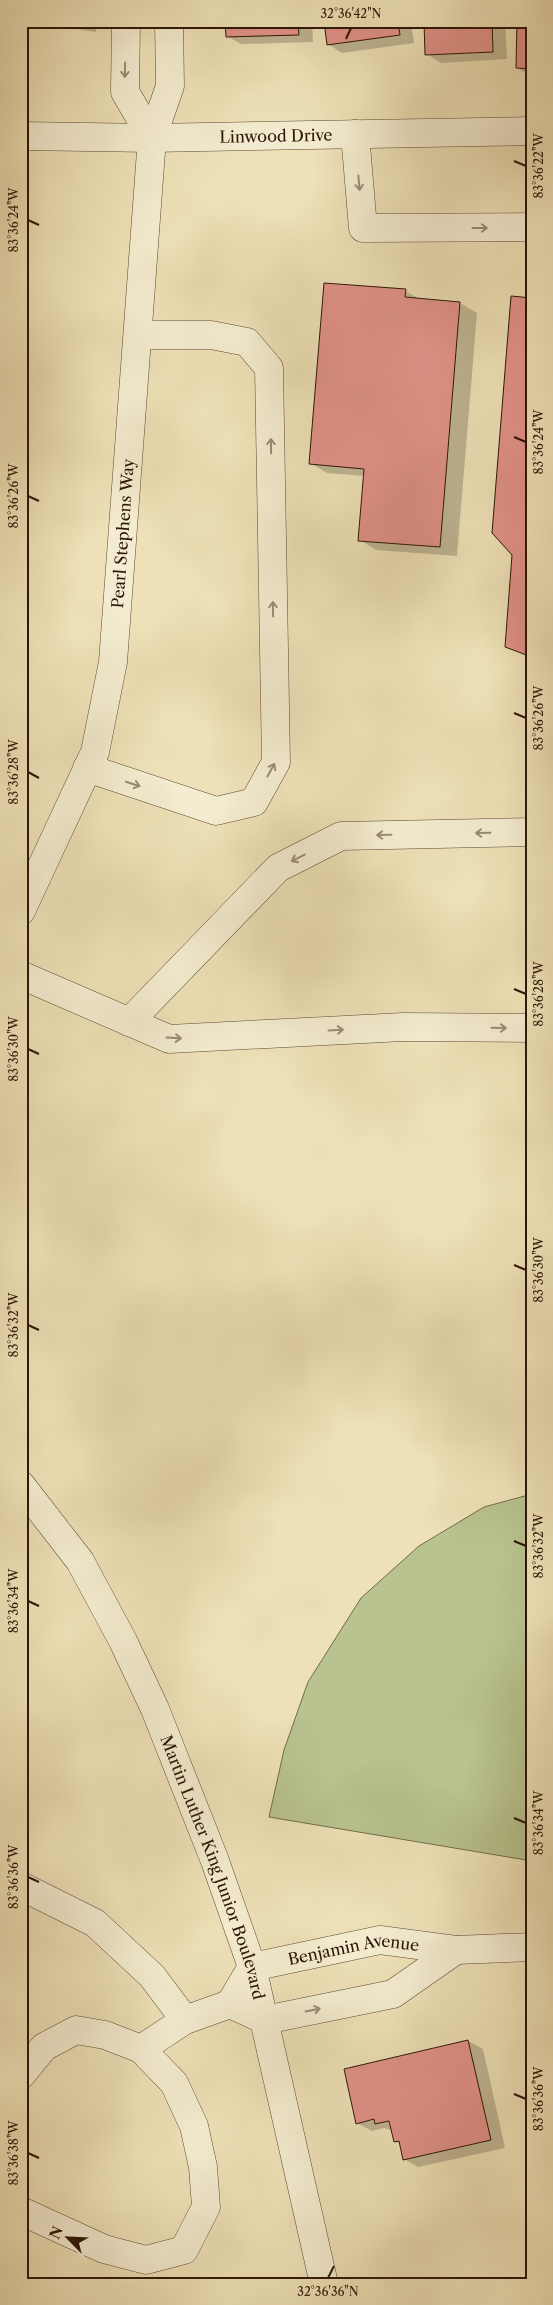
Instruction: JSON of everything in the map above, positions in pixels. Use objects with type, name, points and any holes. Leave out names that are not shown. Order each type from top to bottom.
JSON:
[{"type":"street","points":[[126,21],[125,92],[152,138]]},
{"type":"street","name":"Pearl Stephens Way","points":[[21,911],[95,752],[113,662],[152,138],[170,86],[169,21]]},
{"type":"street","name":"Linwood Drive","points":[[21,136],[152,138],[532,131]]},
{"type":"street","points":[[355,134],[363,228],[532,227]]},
{"type":"street","points":[[87,768],[216,811],[254,802],[276,762],[269,368],[247,342],[211,336],[138,334]]},
{"type":"street","points":[[129,1022],[278,868],[341,836],[532,832]]},
{"type":"street","points":[[21,975],[170,1039],[403,1027],[532,1028]]},
{"type":"street","name":"Martin Luther King Junior Boulevard","points":[[21,1485],[80,1561],[123,1641],[155,1709],[216,1861],[252,1967],[302,2194],[324,2284]]},
{"type":"street","points":[[21,1886],[95,1923],[152,1976],[184,2020]]},
{"type":"street","name":"Benjamin Avenue","points":[[252,1967],[380,1940],[456,1950],[532,1947]]},
{"type":"street","name":"Benjamin Avenue","points":[[265,2020],[393,1994],[456,1950]]},
{"type":"street","points":[[141,2049],[184,2020],[230,2004],[252,1967]]},
{"type":"street","points":[[230,2004],[265,2020]]},
{"type":"street","points":[[21,2075],[44,2046],[76,2030],[105,2035],[141,2049],[174,2083],[194,2126],[203,2167],[206,2207],[184,2250],[146,2260],[104,2249],[21,2211]]},
{"type":"green space","points":[[532,1494],[532,1861],[269,1817],[284,1750],[308,1682],[361,1598],[419,1546],[484,1507]]},
{"type":"building","points":[[225,21],[298,21],[299,35],[226,37]]},
{"type":"building","points":[[324,21],[398,21],[400,35],[327,45]]},
{"type":"building","points":[[424,21],[492,21],[493,52],[425,55]]},
{"type":"building","points":[[517,21],[532,21],[532,69],[516,68]]},
{"type":"building","points":[[324,283],[406,289],[405,297],[460,302],[440,547],[358,541],[364,469],[309,464]]},
{"type":"building","points":[[511,296],[532,298],[532,657],[505,647],[512,555],[492,533]]},
{"type":"building","points":[[468,2040],[491,2140],[403,2160],[399,2141],[394,2142],[389,2121],[375,2124],[374,2119],[356,2124],[344,2069]]}]
